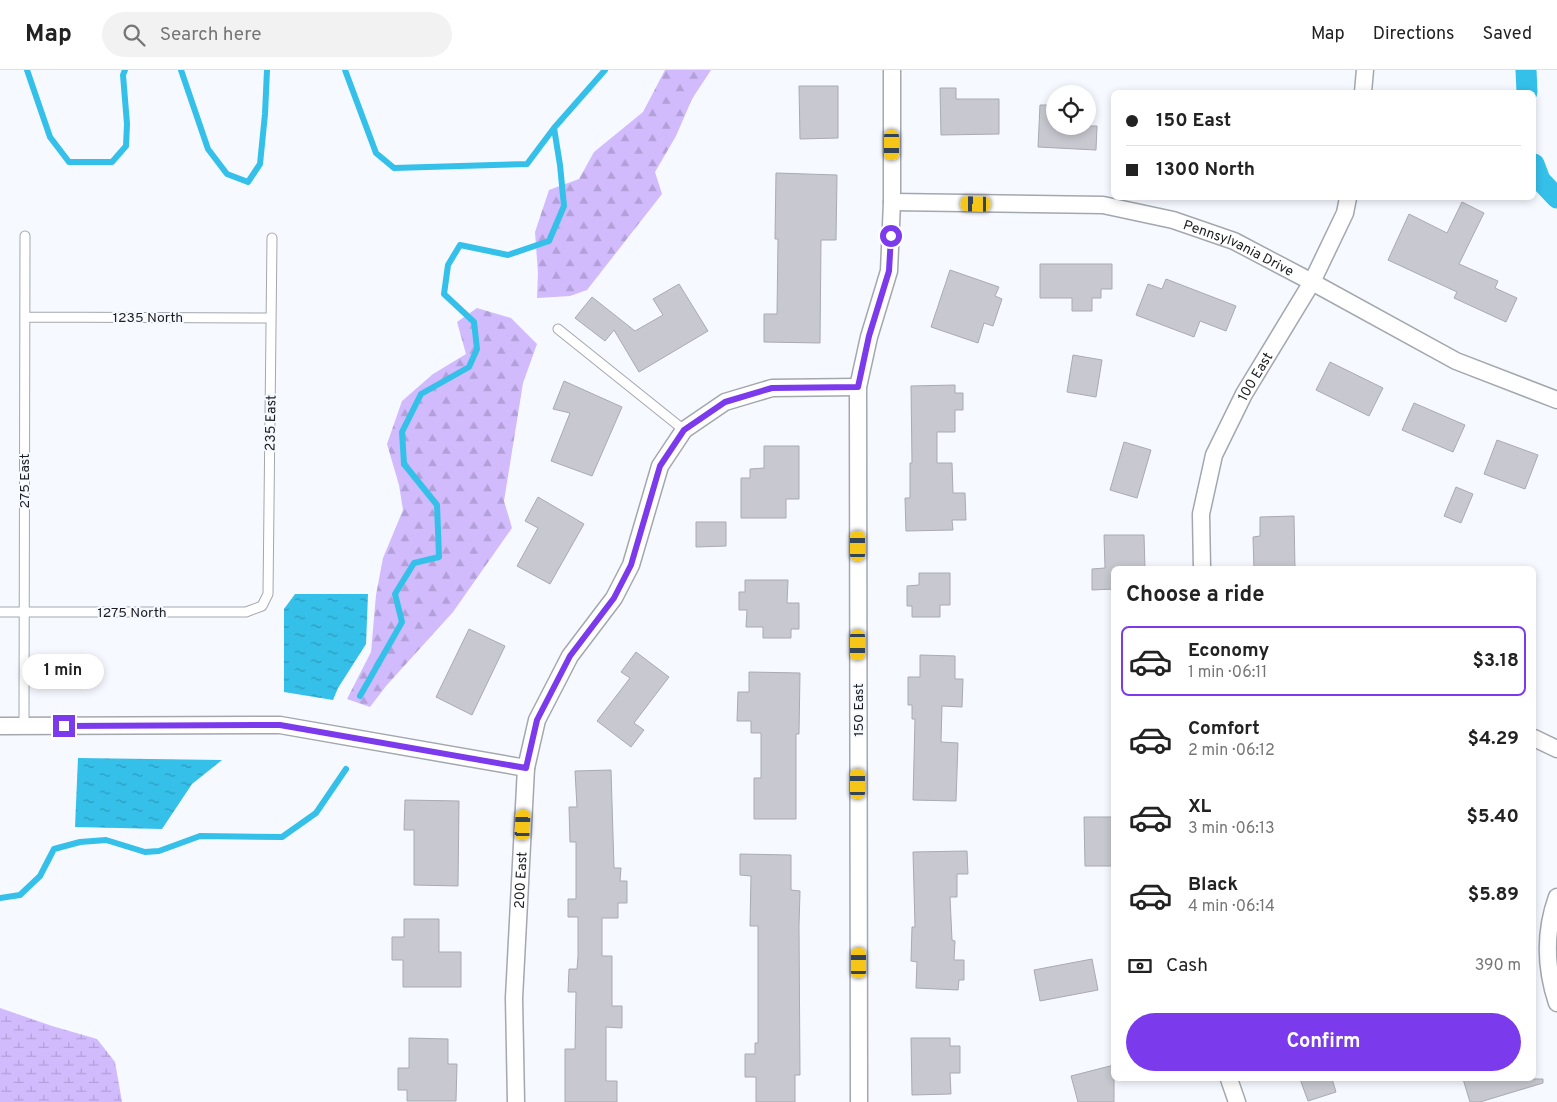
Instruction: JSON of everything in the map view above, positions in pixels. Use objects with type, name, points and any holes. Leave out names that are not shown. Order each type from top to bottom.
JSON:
[{"type":"street","name":"150 East","points":[[859,1102],[858,387],[869,336],[889,271],[892,202],[892,70]]},
{"type":"street","points":[[1363,90],[1365,70]]},
{"type":"street","name":"100 East","points":[[1202,566],[1201,514],[1214,455],[1244,394],[1312,282],[1345,213],[1348,200]]},
{"type":"street","name":"Pennsylvania Drive","points":[[892,202],[1103,205],[1173,220],[1234,241],[1456,362],[1557,400]]},
{"type":"street","points":[[684,430],[725,402],[772,388],[858,387]]},
{"type":"street","name":"200 East","points":[[516,1102],[514,998],[526,768],[537,720],[570,656],[614,598],[631,565],[649,509],[660,466],[684,430]]},
{"type":"street","points":[[0,726],[280,725],[526,768]]},
{"type":"street","points":[[1536,739],[1557,749]]},
{"type":"street","points":[[1557,897],[1551,920],[1548,955],[1550,983],[1557,1003]]},
{"type":"street","points":[[1230,1081],[1237,1102]]},
{"type":"lane","name":"275 East","points":[[24,726],[25,236]]},
{"type":"lane","name":"235 East","points":[[262,606],[268,594],[272,238]]},
{"type":"lane","name":"1235 North","points":[[25,317],[271,318]]},
{"type":"lane","points":[[558,329],[684,430]]},
{"type":"lane","name":"1275 North","points":[[0,612],[246,612],[262,606]]},
{"type":"green space","points":[[665,70],[711,70],[692,99],[676,136],[655,172],[662,194],[587,290],[570,296],[537,298],[538,273],[535,232],[549,190],[579,179],[594,152],[643,112]]},
{"type":"green space","points":[[477,308],[511,318],[537,344],[523,383],[504,501],[512,528],[453,612],[386,686],[370,707],[347,699],[371,652],[376,595],[383,558],[403,510],[399,485],[387,444],[402,401],[433,374],[466,354],[457,322]]},
{"type":"green space","points":[[0,1008],[97,1039],[115,1062],[122,1102],[0,1102]]},
{"type":"water","points":[[295,594],[368,594],[366,644],[338,688],[333,700],[284,692],[284,609]]},
{"type":"water","points":[[78,758],[222,760],[192,784],[162,829],[75,827]]},
{"type":"building","points":[[799,86],[838,86],[838,138],[800,139]]},
{"type":"building","points":[[940,88],[956,88],[956,99],[999,99],[999,134],[941,135]]},
{"type":"building","points":[[1040,105],[1046,105],[1046,135],[1096,135],[1097,126],[1096,150],[1038,147]]},
{"type":"building","points":[[776,173],[837,175],[836,240],[821,240],[820,343],[764,342],[764,314],[777,314],[778,239],[775,239]]},
{"type":"building","points":[[1462,202],[1484,213],[1459,264],[1498,281],[1495,288],[1517,298],[1506,322],[1454,298],[1457,292],[1388,260],[1409,214],[1447,233]]},
{"type":"building","points":[[1040,264],[1112,264],[1112,289],[1101,289],[1101,298],[1092,298],[1092,311],[1072,311],[1072,298],[1040,298]]},
{"type":"building","points":[[950,270],[999,287],[995,296],[1002,299],[993,326],[984,323],[978,343],[931,327]]},
{"type":"building","points":[[1166,279],[1236,306],[1226,331],[1200,321],[1194,337],[1136,315],[1148,284],[1162,289]]},
{"type":"building","points":[[679,284],[708,331],[639,372],[614,330],[605,341],[575,318],[592,297],[635,331],[663,315],[653,299]]},
{"type":"building","points":[[1073,355],[1102,360],[1096,397],[1067,392]]},
{"type":"building","points":[[1330,362],[1383,388],[1369,416],[1316,390]]},
{"type":"building","points":[[564,381],[622,407],[592,476],[551,461],[570,413],[553,409]]},
{"type":"building","points":[[955,385],[955,393],[963,393],[963,410],[955,410],[955,432],[937,432],[937,463],[952,463],[953,493],[965,493],[966,520],[952,520],[953,530],[906,531],[905,498],[910,498],[910,463],[912,463],[911,386]]},
{"type":"building","points":[[1414,403],[1465,425],[1453,452],[1402,430]]},
{"type":"building","points":[[1497,440],[1538,455],[1525,489],[1484,474]]},
{"type":"building","points":[[1124,442],[1151,450],[1137,498],[1110,490]]},
{"type":"building","points":[[764,446],[799,446],[799,499],[786,499],[786,518],[741,518],[741,478],[750,478],[750,469],[764,468]]},
{"type":"building","points":[[1456,487],[1473,494],[1461,523],[1444,516]]},
{"type":"building","points":[[538,497],[584,524],[550,584],[517,566],[538,528],[525,521]]},
{"type":"building","points":[[1294,516],[1295,566],[1254,566],[1253,537],[1260,536],[1260,517]]},
{"type":"building","points":[[696,522],[726,522],[726,546],[696,547]]},
{"type":"building","points":[[1104,535],[1144,535],[1145,566],[1111,566],[1111,589],[1092,590],[1092,569],[1105,568]]},
{"type":"building","points":[[919,573],[950,573],[950,605],[940,605],[940,617],[912,617],[912,606],[907,606],[907,586],[919,585]]},
{"type":"building","points":[[745,580],[788,580],[787,603],[799,603],[799,629],[791,629],[791,638],[763,638],[763,627],[746,627],[747,610],[739,610],[739,592],[745,592]]},
{"type":"building","points":[[469,629],[505,646],[472,715],[436,697]]},
{"type":"building","points":[[636,652],[669,677],[634,723],[644,730],[631,747],[597,721],[630,678],[621,672]]},
{"type":"building","points":[[920,655],[955,656],[955,679],[963,679],[962,707],[942,706],[941,742],[958,743],[956,801],[913,800],[915,719],[912,719],[912,705],[908,705],[908,677],[920,677]]},
{"type":"building","points":[[749,672],[800,673],[799,734],[796,734],[796,819],[754,819],[754,778],[761,778],[761,733],[751,733],[751,721],[737,721],[738,692],[749,692]]},
{"type":"building","points":[[611,770],[614,868],[621,868],[620,881],[627,881],[627,903],[618,903],[618,918],[602,918],[602,956],[612,956],[612,1006],[622,1006],[622,1028],[606,1027],[606,1081],[617,1081],[617,1102],[565,1102],[565,1049],[575,1049],[576,992],[568,992],[569,969],[577,969],[578,956],[578,917],[568,917],[568,899],[576,899],[576,842],[570,842],[569,807],[577,807],[575,771]]},
{"type":"building","points":[[405,800],[459,801],[458,886],[414,885],[414,830],[404,830]]},
{"type":"building","points":[[1084,817],[1111,817],[1111,866],[1085,866]]},
{"type":"building","points":[[967,851],[968,874],[957,874],[957,897],[950,897],[952,940],[955,941],[954,960],[964,960],[964,980],[959,980],[958,990],[916,988],[917,962],[911,961],[912,927],[915,927],[913,852]]},
{"type":"building","points":[[740,854],[791,855],[791,890],[800,891],[800,1075],[795,1075],[795,1102],[756,1102],[756,1077],[745,1077],[745,1054],[755,1054],[755,1043],[758,1043],[758,926],[750,926],[751,876],[740,875]]},
{"type":"building","points":[[404,919],[439,919],[439,952],[461,952],[461,987],[403,987],[403,960],[392,960],[392,937],[404,937]]},
{"type":"building","points":[[1092,959],[1098,990],[1040,1001],[1034,970]]},
{"type":"building","points":[[409,1038],[448,1039],[448,1064],[457,1064],[456,1101],[407,1101],[407,1090],[398,1090],[398,1068],[409,1068]]},
{"type":"building","points":[[911,1038],[950,1038],[950,1046],[960,1046],[960,1073],[950,1073],[951,1094],[912,1095]]},
{"type":"building","points":[[1111,1066],[1111,1081],[1114,1081],[1114,1102],[1078,1102],[1071,1076]]},
{"type":"building","points":[[1536,1079],[1543,1079],[1543,1083],[1480,1102],[1470,1102],[1464,1081],[1536,1081]]},
{"type":"building","points":[[1301,1081],[1333,1081],[1336,1092],[1308,1101]]},
{"type":"waterway","points":[[27,70],[50,137],[69,162],[112,162],[126,146],[127,124],[123,75],[125,70]]},
{"type":"waterway","points":[[181,70],[208,149],[227,174],[248,182],[260,164],[267,70]]},
{"type":"waterway","points":[[345,70],[376,153],[394,168],[527,164],[554,128]]},
{"type":"waterway","points":[[360,696],[402,622],[395,594],[414,563],[439,557],[437,505],[404,464],[402,432],[421,394],[469,367],[477,349],[474,322],[444,294],[448,265],[460,245],[508,255],[549,241],[564,206],[554,128],[605,70]]},
{"type":"waterway","points":[[1526,70],[1527,90]]},
{"type":"waterway","points":[[1536,169],[1540,180],[1557,198]]},
{"type":"waterway","points":[[0,898],[20,895],[40,876],[54,849],[80,842],[106,840],[145,852],[159,851],[200,836],[282,837],[316,813],[346,769]]},
{"type":"route","points":[[64,726],[280,725],[526,768],[537,720],[570,656],[614,598],[631,565],[649,509],[660,466],[684,430],[725,402],[772,388],[858,387],[869,336],[889,271],[891,236]]}]
